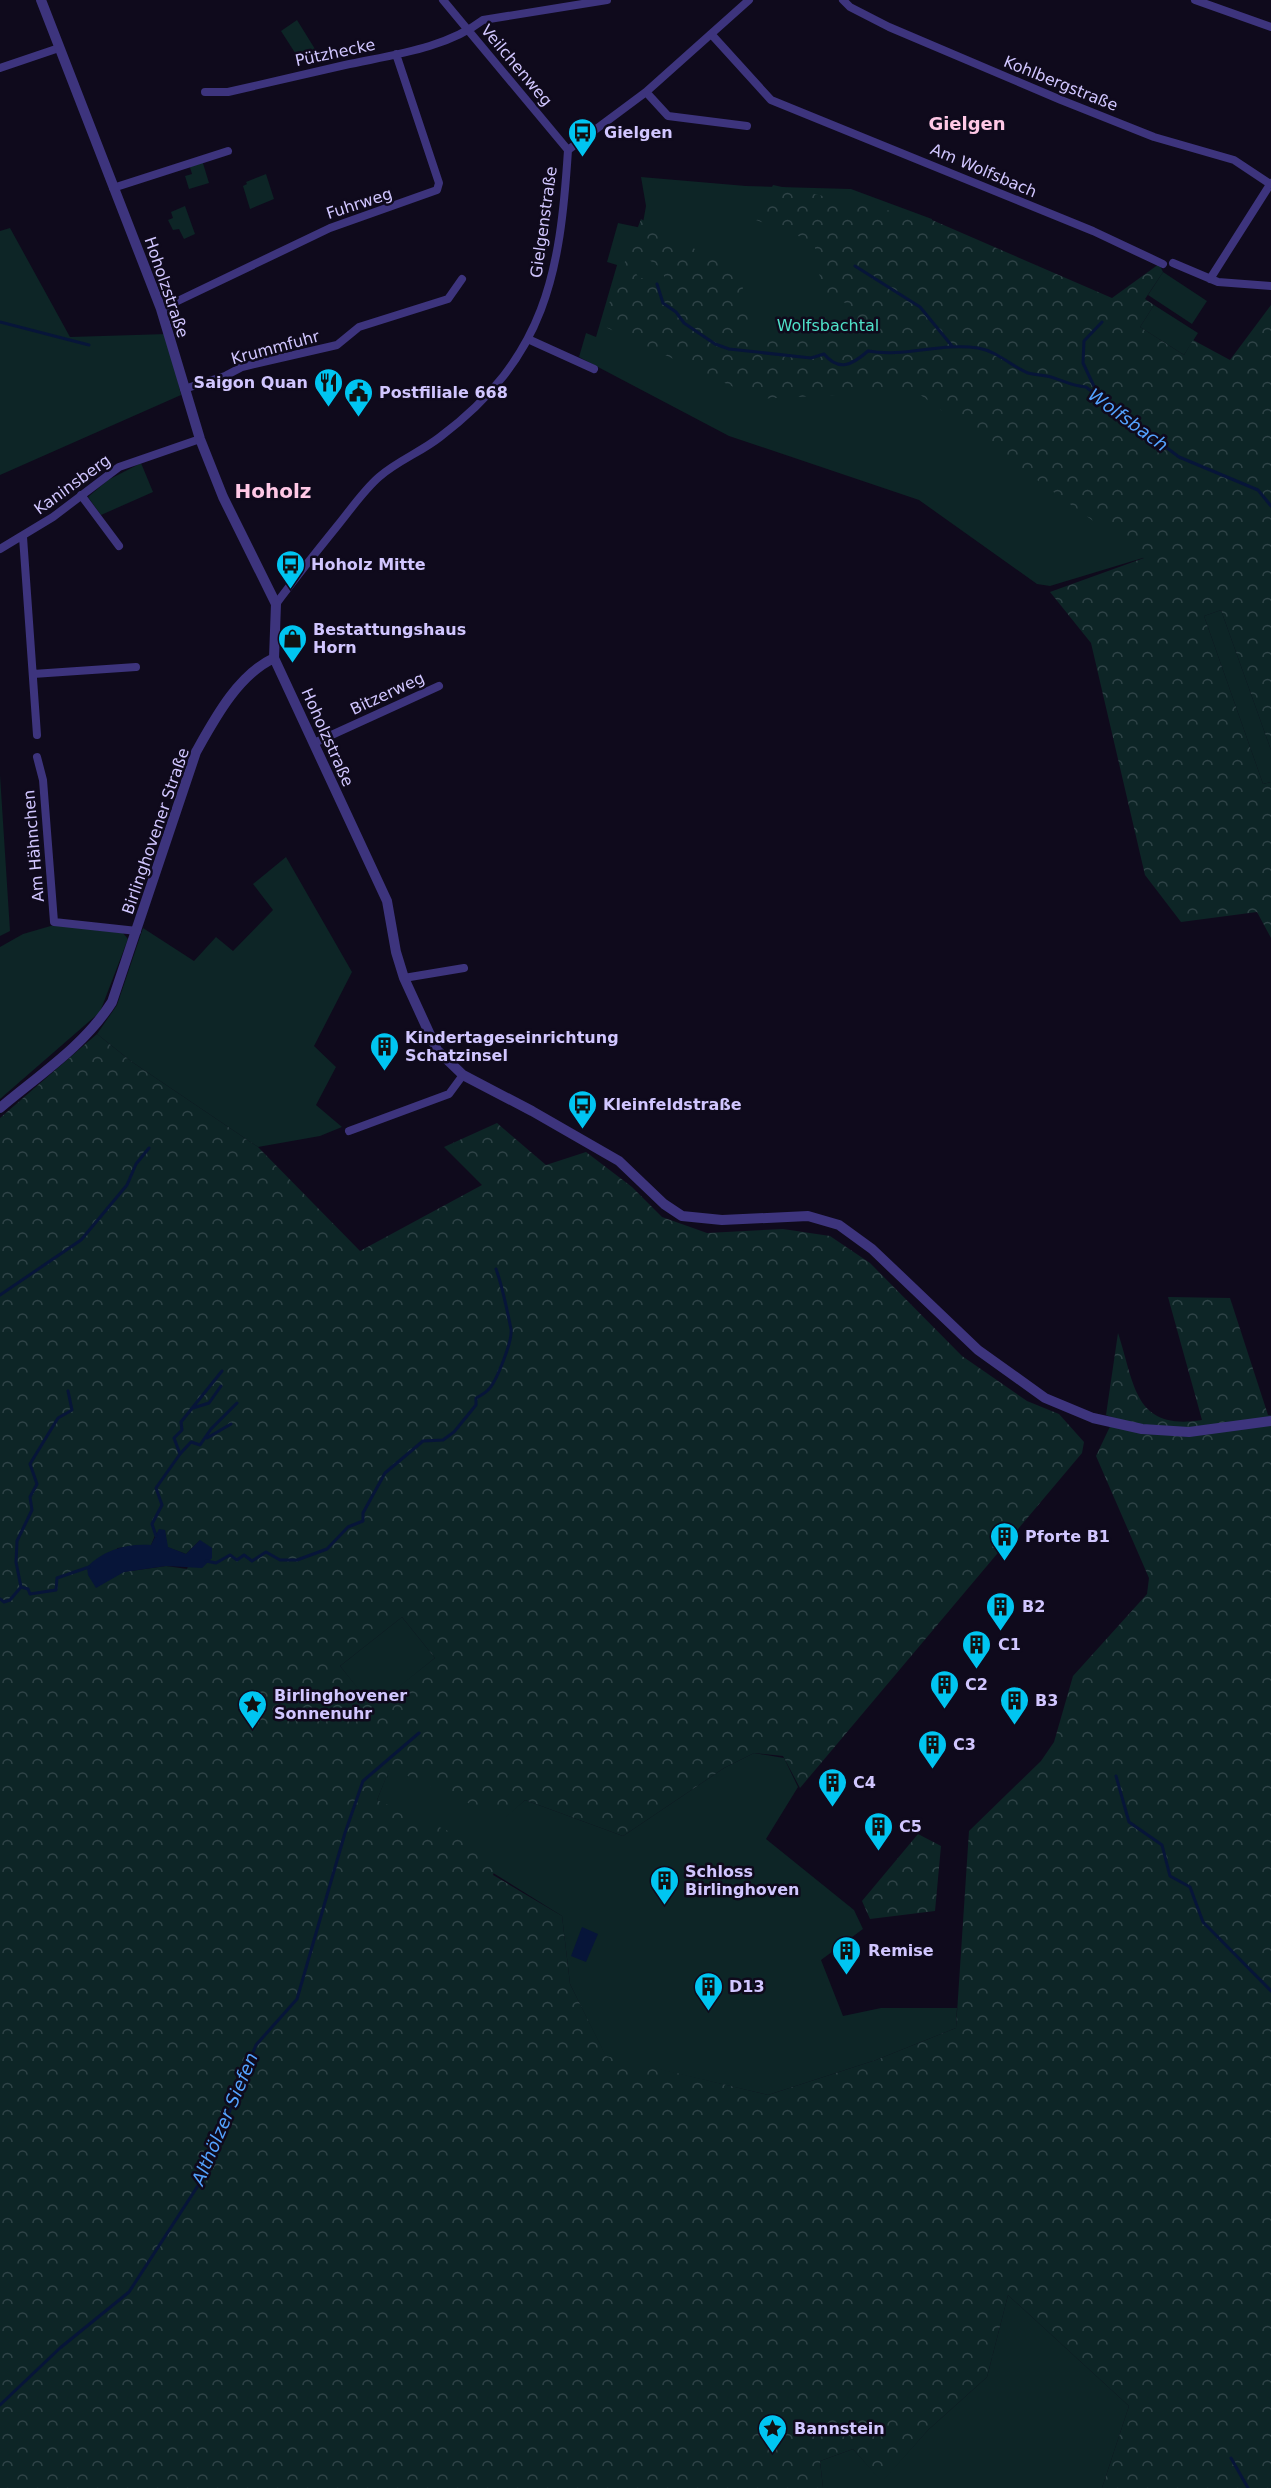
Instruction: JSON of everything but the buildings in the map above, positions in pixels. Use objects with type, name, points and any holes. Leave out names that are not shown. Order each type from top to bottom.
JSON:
[{"type":"street","name":"Hoholzstraße","points":[[40,0],[161,309],[200,439],[223,496],[276,604],[274,658],[387,901],[396,952],[404,978],[437,1050],[463,1075],[619,1161],[672,1210],[689,1218],[722,1220],[807,1216],[840,1225],[865,1243],[995,1365],[1045,1398],[1101,1420],[1142,1429],[1189,1432],[1271,1421]]},
{"type":"street","name":"Veilchenweg","points":[[443,0],[568,150]]},
{"type":"street","name":"Pützhecke","points":[[205,92],[228,92],[396,54],[451,39],[469,31],[483,20],[607,0]]},
{"type":"street","name":"Gielgenstraße","points":[[276,604],[380,477],[441,437],[473,409],[506,374],[530,340],[554,272],[563,213],[568,150],[646,93],[749,0]]},
{"type":"street","name":"Kohlbergstraße","points":[[843,0],[850,7],[889,27],[1061,100],[1154,137],[1234,160],[1270,183]]},
{"type":"street","points":[[1195,0],[1271,27]]},
{"type":"street","name":"Am Wolfsbach","points":[[712,34],[771,100],[1218,282],[1271,286]]},
{"type":"street","points":[[0,68],[59,48]]},
{"type":"street","name":"Fuhrweg","points":[[161,309],[330,228],[437,190],[439,183],[396,54]]},
{"type":"street","points":[[646,93],[668,116],[747,126]]},
{"type":"street","points":[[113,188],[228,151]]},
{"type":"street","points":[[1210,279],[1270,183]]},
{"type":"street","name":"Krummfuhr","points":[[184,389],[242,368],[337,345],[359,327],[448,298],[462,279]]},
{"type":"street","points":[[530,340],[594,369]]},
{"type":"street","name":"Kaninsberg","points":[[0,549],[23,537],[119,467],[200,439]]},
{"type":"street","points":[[81,495],[119,546]]},
{"type":"street","points":[[23,537],[36,735]]},
{"type":"street","name":"Birlinghovener Straße","points":[[0,1108],[100,1021],[112,1002],[196,752],[215,718],[239,688],[257,667],[274,658]]},
{"type":"street","points":[[33,674],[136,667]]},
{"type":"street","name":"Bitzerweg","points":[[314,743],[439,686]]},
{"type":"street","name":"Am Hähnchen","points":[[37,757],[43,780],[54,922],[136,934]]},
{"type":"street","points":[[404,978],[464,968]]},
{"type":"street","points":[[349,1131],[449,1094],[463,1075]]},
{"type":"green space","points":[[297,20],[315,49],[299,59],[281,31]]},
{"type":"green space","points":[[202,160],[209,183],[189,189],[185,176],[192,174],[189,164]]},
{"type":"green space","points":[[266,174],[274,199],[250,209],[243,186],[247,184],[246,182]]},
{"type":"green space","name":"Wolfsbachtal","points":[[641,177],[746,186],[851,189],[932,219],[932,229],[1146,557],[1050,586],[1037,584],[919,500],[729,436],[579,357],[586,333],[596,337],[617,265],[607,262],[618,223],[642,228],[646,206]]},
{"type":"green space","points":[[773,185],[932,220],[1112,298],[1159,264],[1163,272],[1145,299],[1154,305],[1140,327],[1184,355],[1193,340],[1230,360],[1271,305],[1271,750],[1221,610],[1204,616],[1263,784],[1271,782],[1271,938],[1257,912],[1181,922],[1145,875],[1091,643],[1050,592],[1144,558],[915,391],[759,399],[601,325],[641,219],[740,274],[753,340],[840,335],[854,308],[822,290],[814,242],[756,220]],"holes":[[[638,256],[660,269],[665,283],[660,285],[650,279],[639,278],[633,269],[633,260]]]},
{"type":"green space","points":[[185,206],[195,234],[184,239],[179,229],[173,230],[168,220],[173,218],[171,212]]},
{"type":"green space","points":[[10,228],[70,337],[167,334],[181,395],[0,475],[0,231]]},
{"type":"green space","points":[[1163,272],[1207,301],[1192,324],[1148,295]]},
{"type":"green space","points":[[1154,305],[1198,333],[1184,355],[1140,327]]},
{"type":"green space","points":[[141,463],[153,492],[101,515],[88,497],[108,480]]},
{"type":"green space","points":[[1221,610],[1271,750],[1271,782],[1263,784],[1204,616]]},
{"type":"green space","points":[[0,775],[10,931],[0,936]]},
{"type":"green space","points":[[286,857],[352,972],[314,1046],[336,1067],[316,1105],[342,1127],[320,1136],[258,1147],[132,1062],[97,1034],[117,1005],[143,928],[194,961],[216,937],[233,951],[273,910],[253,884]]},
{"type":"green space","points":[[54,925],[123,933],[128,939],[100,1012],[0,1099],[0,947],[23,934]]},
{"type":"green space","points":[[97,1034],[132,1062],[258,1147],[360,1251],[482,1185],[444,1147],[497,1123],[546,1165],[586,1152],[632,1187],[662,1217],[707,1233],[783,1229],[830,1236],[870,1263],[962,1356],[1027,1401],[1059,1414],[1084,1442],[1082,1453],[800,1788],[783,1756],[754,1753],[724,1768],[623,1836],[525,1800],[504,1819],[390,1768],[377,1800],[492,1850],[496,1865],[493,1875],[562,1916],[570,1984],[606,2056],[768,2095],[876,2060],[956,2028],[969,1831],[1041,1761],[1054,1742],[1073,1676],[1147,1594],[1149,1578],[1096,1456],[1114,1418],[1106,1415],[1118,1333],[1134,1386],[1150,1411],[1163,1418],[1180,1422],[1202,1420],[1168,1297],[1230,1298],[1268,1415],[1271,1415],[1271,2488],[1102,2488],[1129,2406],[1008,2295],[987,2377],[928,2430],[882,2482],[853,2449],[820,2461],[823,2488],[0,2488],[0,1118]],"holes":[[[165,1531],[167,1547],[186,1554],[200,1540],[187,1569],[166,1566],[124,1572],[117,1548],[151,1545],[156,1533]],[[402,1617],[435,1658],[373,1707],[340,1666]]]},
{"type":"green space","points":[[402,1617],[435,1658],[373,1708],[340,1666]]},
{"type":"green space","points":[[754,1753],[784,1758],[798,1787],[766,1839],[854,1910],[863,1929],[821,1960],[843,2016],[881,2008],[957,2008],[956,2028],[876,2060],[768,2095],[606,2057],[570,1984],[562,1916],[377,1800],[390,1767],[504,1818],[525,1800],[623,1836],[724,1768]]},
{"type":"green space","points":[[918,1834],[941,1846],[935,1911],[870,1919],[862,1901]]},
{"type":"green space","points":[[1008,2295],[1129,2406],[1102,2488],[823,2488],[820,2461],[853,2449],[882,2481],[928,2430],[987,2377]]},
{"type":"water","points":[[159,1529],[165,1530],[168,1547],[186,1554],[200,1540],[212,1548],[212,1558],[202,1568],[166,1566],[124,1572],[96,1588],[88,1575],[87,1567],[93,1561],[116,1549],[134,1545],[151,1545]]},
{"type":"water","points":[[582,1927],[598,1934],[586,1962],[571,1956]]},
{"type":"waterway","points":[[855,266],[920,307],[952,346]]},
{"type":"waterway","name":"Wolfsbach","points":[[657,284],[663,303],[676,312],[684,323],[715,344],[729,349],[811,358],[824,354],[840,365],[851,363],[868,351],[895,353],[950,347],[985,350],[1028,373],[1086,387],[1179,457],[1258,490],[1271,506]]},
{"type":"waterway","points":[[0,322],[89,345]]},
{"type":"waterway","points":[[1100,399],[1083,363],[1084,341],[1102,322]]},
{"type":"waterway","points":[[0,1295],[81,1240],[127,1185],[136,1164],[149,1148]]},
{"type":"waterway","points":[[206,1561],[216,1563],[230,1555],[237,1560],[244,1555],[252,1561],[266,1552],[280,1560],[297,1560],[327,1549],[348,1527],[363,1521],[363,1513],[385,1473],[423,1441],[443,1440],[454,1432],[476,1405],[476,1398],[491,1386],[507,1351],[511,1329],[496,1269]]},
{"type":"waterway","points":[[156,1536],[152,1524],[162,1505],[156,1488],[180,1454],[174,1438],[182,1430],[181,1422],[222,1371]]},
{"type":"waterway","points":[[193,1408],[209,1403],[221,1386]]},
{"type":"waterway","points":[[21,1587],[16,1562],[17,1541],[32,1510],[30,1497],[37,1484],[30,1464],[58,1418],[72,1410],[68,1391]]},
{"type":"waterway","points":[[180,1454],[191,1442],[200,1445],[211,1429],[237,1403]]},
{"type":"waterway","points":[[207,1438],[231,1424]]},
{"type":"waterway","points":[[0,1599],[4,1602],[10,1600],[21,1587],[28,1589],[30,1594],[56,1590],[57,1578],[89,1567]]},
{"type":"waterway","name":"Althölzer Siefen","points":[[0,2405],[60,2348],[129,2292],[203,2178],[256,2045],[297,1999],[345,1833],[363,1781],[419,1733]]},
{"type":"waterway","points":[[1116,1776],[1129,1822],[1162,1845],[1170,1876],[1190,1887],[1203,1922],[1271,1991]]},
{"type":"waterway","points":[[1231,2458],[1248,2488]]},
{"type":"place","name":"Gielgen","points":[[583,158]]},
{"type":"place","name":"Saigon Quan","points":[[329,408]]},
{"type":"place","name":"Postfiliale 668","points":[[358,418]]},
{"type":"place","name":"Hoholz Mitte","points":[[290,590]]},
{"type":"place","name":"Bestattungshaus Horn","points":[[292,664]]},
{"type":"place","name":"Kindertageseinrichtung Schatzinsel","points":[[384,1072]]},
{"type":"place","name":"Kleinfeldstraße","points":[[582,1130]]},
{"type":"place","name":"Pforte B1","points":[[1004,1562]]},
{"type":"place","name":"B2","points":[[1001,1632]]},
{"type":"place","name":"C1","points":[[977,1670]]},
{"type":"place","name":"C2","points":[[944,1710]]},
{"type":"place","name":"B3","points":[[1014,1726]]},
{"type":"place","name":"Birlinghovener Sonnenuhr","points":[[253,1730]]},
{"type":"place","name":"C3","points":[[932,1770]]},
{"type":"place","name":"C4","points":[[832,1808]]},
{"type":"place","name":"C5","points":[[878,1852]]},
{"type":"place","name":"Schloss Birlinghoven","points":[[664,1906]]},
{"type":"place","name":"Remise","points":[[847,1976]]},
{"type":"place","name":"D13","points":[[708,2012]]},
{"type":"place","name":"Bannstein","points":[[773,2454]]},
{"type":"district","name":"Gielgen","points":[[967,124]]},
{"type":"district","name":"Hoholz","points":[[273,491]]}]
